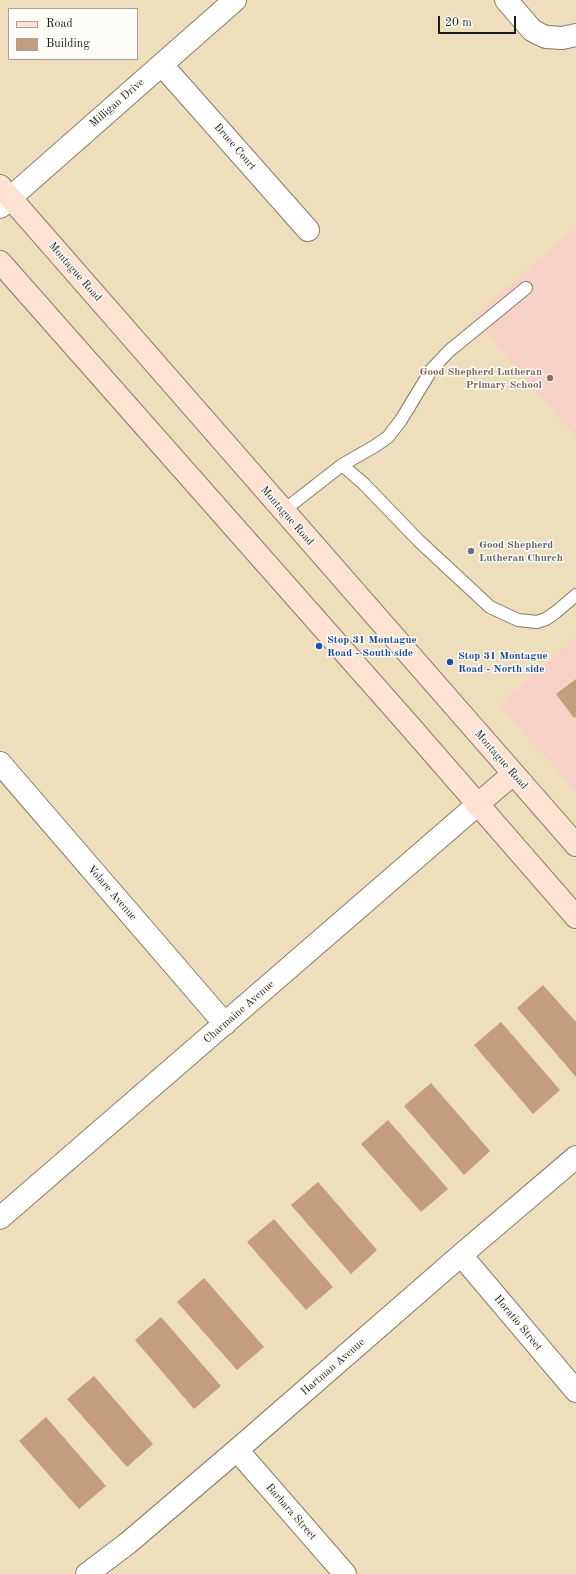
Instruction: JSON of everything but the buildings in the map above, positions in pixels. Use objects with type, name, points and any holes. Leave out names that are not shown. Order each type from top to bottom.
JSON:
[{"type":"main road","name":"Montague Road","points":[[3,197],[283,511],[576,845]]},
{"type":"main road","points":[[0,262],[408,724],[576,917]]},
{"type":"main road","points":[[477,805],[513,774]]},
{"type":"street","name":"Milligan Drive","points":[[3,197],[162,64],[235,0]]},
{"type":"street","points":[[506,0],[532,30],[539,34],[546,37],[558,38],[576,35]]},
{"type":"street","name":"Bruce Court","points":[[162,64],[308,230]]},
{"type":"street","name":"Volare Avenue","points":[[0,763],[225,1024]]},
{"type":"street","name":"Charmaine Avenue","points":[[0,1218],[477,805]]},
{"type":"street","name":"Hartman Avenue","points":[[87,1574],[128,1543],[576,1157]]},
{"type":"street","name":"Horatio Street","points":[[461,1255],[576,1391]]},
{"type":"street","name":"Barbara Street","points":[[237,1450],[345,1574]]},
{"type":"lane","points":[[283,511],[342,465],[388,437],[402,420],[432,369],[449,351],[526,288]]},
{"type":"lane","points":[[342,465],[363,483],[419,541],[490,607],[518,620],[537,622],[546,619],[576,595]]},
{"type":"shaded area","name":"Good Shepherd Lutheran Primary School","points":[[576,227],[576,438],[473,317]]},
{"type":"shaded area","points":[[576,637],[576,793],[499,705]]},
{"type":"place","name":"Good Shepherd Lutheran Primary School","points":[[550,378]]},
{"type":"place","name":"Good Shepherd Lutheran Church","points":[[471,551]]},
{"type":"place","name":"Stop 31 Montague Road - South side","points":[[319,646]]},
{"type":"place","name":"Stop 31 Montague Road - North side","points":[[450,662]]}]
